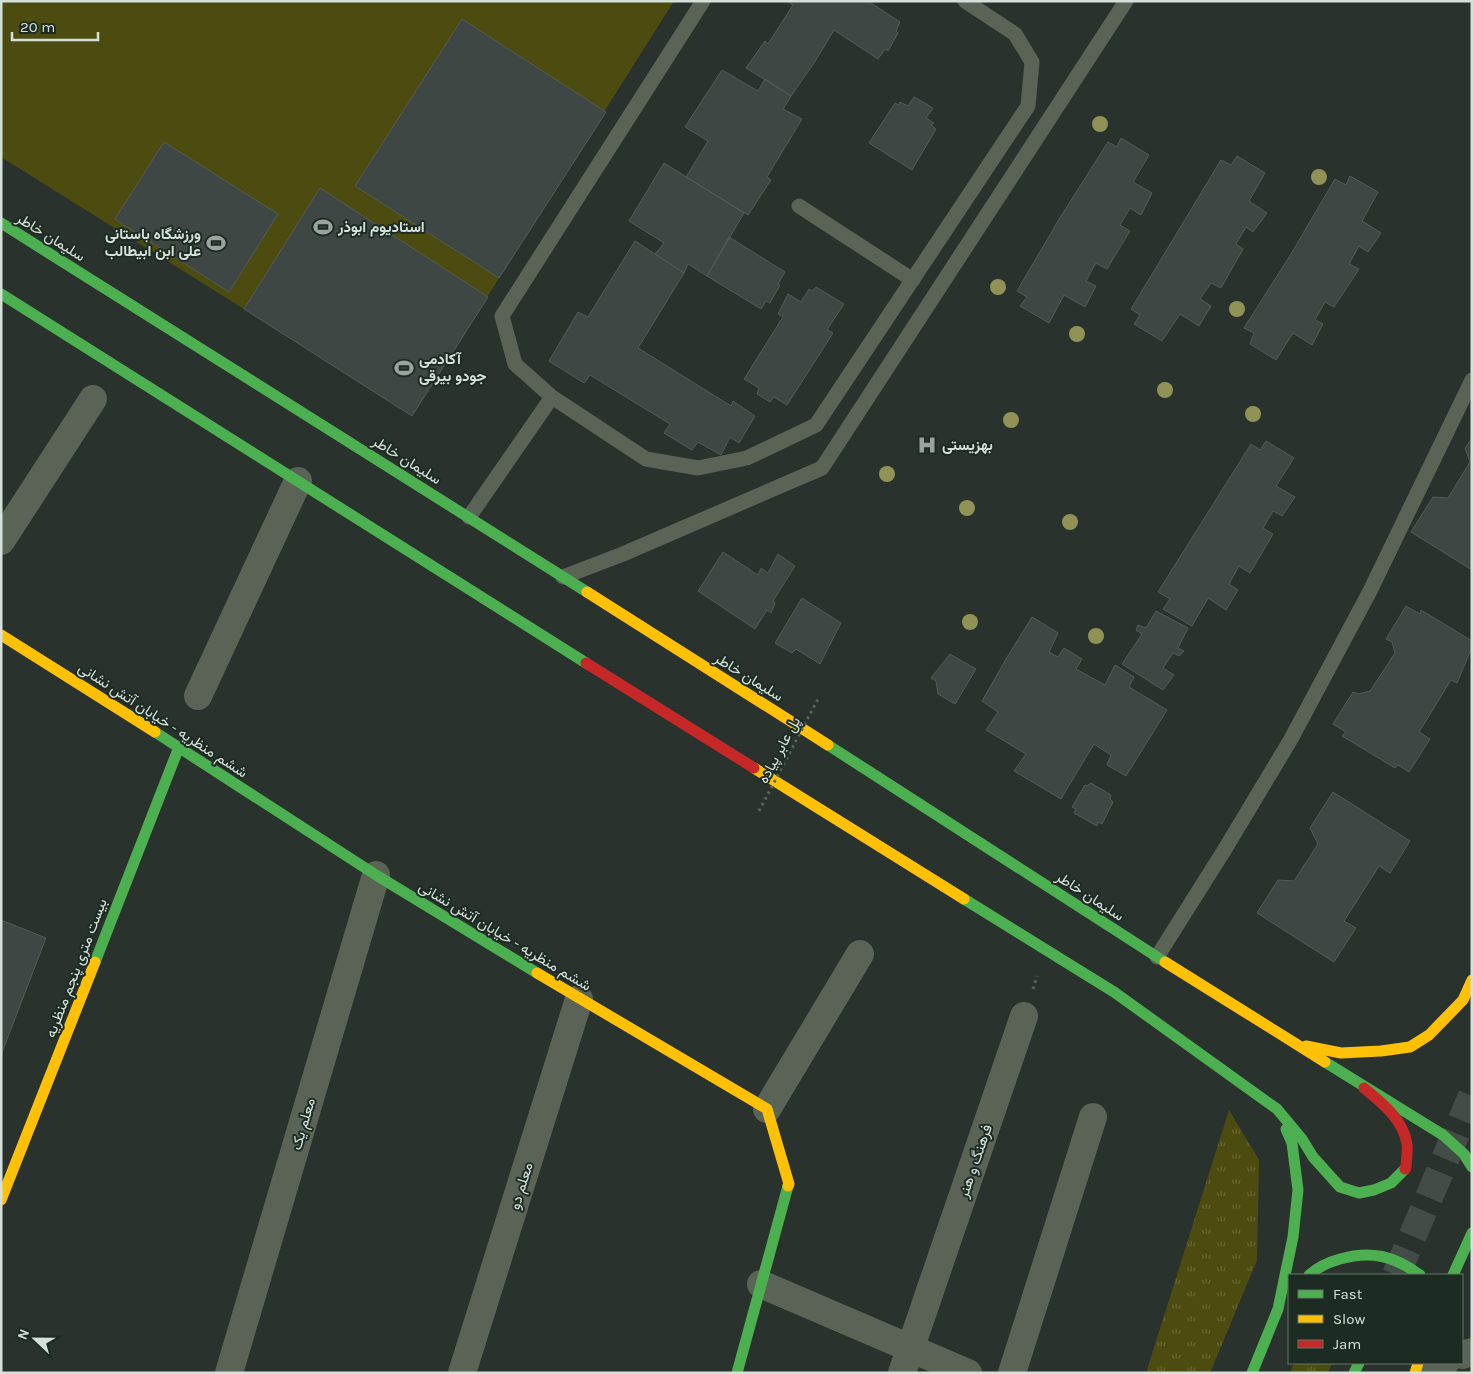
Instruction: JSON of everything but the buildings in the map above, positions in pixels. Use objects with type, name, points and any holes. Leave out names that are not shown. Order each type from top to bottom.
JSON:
[{"type":"main road","name":"سلیمان خاطر","points":[[1,224],[825,743],[1292,1044],[1443,1135],[1464,1154],[1472,1167]]},
{"type":"main road","points":[[1,294],[1114,992],[1277,1109],[1302,1139],[1313,1157],[1340,1187],[1359,1193],[1374,1190],[1391,1183],[1406,1168],[1407,1145],[1402,1126],[1392,1113],[1364,1088]]},
{"type":"main road","name":"ششم منظریه - خیابان آتش نشانی","points":[[1,635],[179,747],[376,875],[580,999],[767,1109]]},
{"type":"main road","name":"بیست متری پنجم منظریه","points":[[1,1200],[179,747]]},
{"type":"main road","points":[[1292,1044],[1341,1053],[1410,1047],[1429,1035],[1463,1000],[1472,980]]},
{"type":"main road","points":[[737,1373],[789,1184],[767,1109]]},
{"type":"main road","points":[[1252,1373],[1278,1309],[1293,1237],[1298,1190],[1292,1143],[1277,1109]]},
{"type":"main road","points":[[1453,1274],[1472,1234]]},
{"type":"main road","points":[[1310,1274],[1329,1262],[1348,1256],[1376,1254],[1388,1257],[1419,1274]]},
{"type":"main road","points":[[1278,1309],[1288,1295]]},
{"type":"street","points":[[1,541],[93,400]]},
{"type":"street","points":[[198,696],[298,481]]},
{"type":"street","name":"معلم یک","points":[[229,1373],[376,875]]},
{"type":"street","points":[[767,1109],[860,954]]},
{"type":"street","name":"معلم دو","points":[[462,1373],[580,999]]},
{"type":"street","name":"فرهنگ و هنر","points":[[906,1360],[1024,1016]]},
{"type":"street","points":[[1012,1373],[1092,1117]]},
{"type":"street","points":[[761,1284],[906,1360],[968,1373]]},
{"type":"street","points":[[1431,1373],[1444,1364]]},
{"type":"lane","points":[[703,1],[502,316],[515,364],[552,397],[646,459],[698,468],[747,458],[816,425],[1028,106],[1032,62],[1015,34],[965,1]]},
{"type":"lane","points":[[563,577],[623,554],[822,468],[1126,1]]},
{"type":"lane","points":[[799,206],[913,280]]},
{"type":"lane","points":[[1157,957],[1291,739],[1370,591],[1472,380]]},
{"type":"lane","points":[[469,518],[552,397]]},
{"type":"path","name":"پل عابر پیاده","points":[[759,811],[818,699]]},
{"type":"path","points":[[1024,1016],[1045,949]]},
{"type":"green space","name":"استادیوم ابوذر","points":[[1,1],[674,1],[412,416],[1,157]]},
{"type":"green space","points":[[1229,1110],[1259,1160],[1257,1260],[1210,1373],[1146,1373]]},
{"type":"green space","points":[[1294,1364],[1332,1364],[1328,1373],[1290,1373]]},
{"type":"tunnel","points":[[1396,1274],[1472,1096]]},
{"type":"traffic: fast","points":[[1,223],[587,592]]},
{"type":"traffic: fast","points":[[1,294],[586,663]]},
{"type":"traffic: fast","points":[[155,732],[376,875],[537,973]]},
{"type":"traffic: fast","points":[[828,745],[1165,962]]},
{"type":"traffic: fast","points":[[95,962],[179,747]]},
{"type":"traffic: fast","points":[[964,899],[1114,992],[1277,1109],[1302,1139],[1313,1157],[1340,1187],[1359,1193],[1374,1190],[1391,1183],[1405,1169]]},
{"type":"traffic: fast","points":[[1325,1062],[1443,1135],[1464,1154],[1472,1167]]},
{"type":"traffic: fast","points":[[1252,1373],[1278,1309],[1293,1237],[1298,1190],[1292,1143],[1286,1129]]},
{"type":"traffic: fast","points":[[737,1373],[788,1186]]},
{"type":"traffic: fast","points":[[1453,1274],[1472,1233]]},
{"type":"traffic: fast","points":[[1310,1274],[1320,1267],[1340,1259],[1362,1255],[1382,1256],[1391,1259],[1419,1274]]},
{"type":"traffic: fast","points":[[1354,1373],[1358,1364]]},
{"type":"traffic: slow","points":[[587,592],[828,745]]},
{"type":"traffic: slow","points":[[1,635],[155,732]]},
{"type":"traffic: slow","points":[[754,768],[964,899]]},
{"type":"traffic: slow","points":[[1,1200],[95,962]]},
{"type":"traffic: slow","points":[[1165,962],[1325,1062]]},
{"type":"traffic: slow","points":[[537,973],[767,1109],[788,1186]]},
{"type":"traffic: slow","points":[[1306,1046],[1341,1053],[1410,1047],[1429,1035],[1463,1000],[1472,980]]},
{"type":"traffic: slow","points":[[1415,1373],[1418,1364]]},
{"type":"traffic: jam","points":[[586,663],[754,768]]},
{"type":"traffic: jam","points":[[1364,1088],[1391,1112],[1401,1127],[1407,1144],[1405,1169]]},
{"type":"place","name":"استادیوم ابوذر","points":[[323,227]]},
{"type":"place","name":"ورزشگاه باستانی علی ابن ابیطالب","points":[[216,243]]},
{"type":"place","name":"آکادمی جودو بیرقی","points":[[404,368]]},
{"type":"place","name":"بهزیستی","points":[[927,445]]}]
